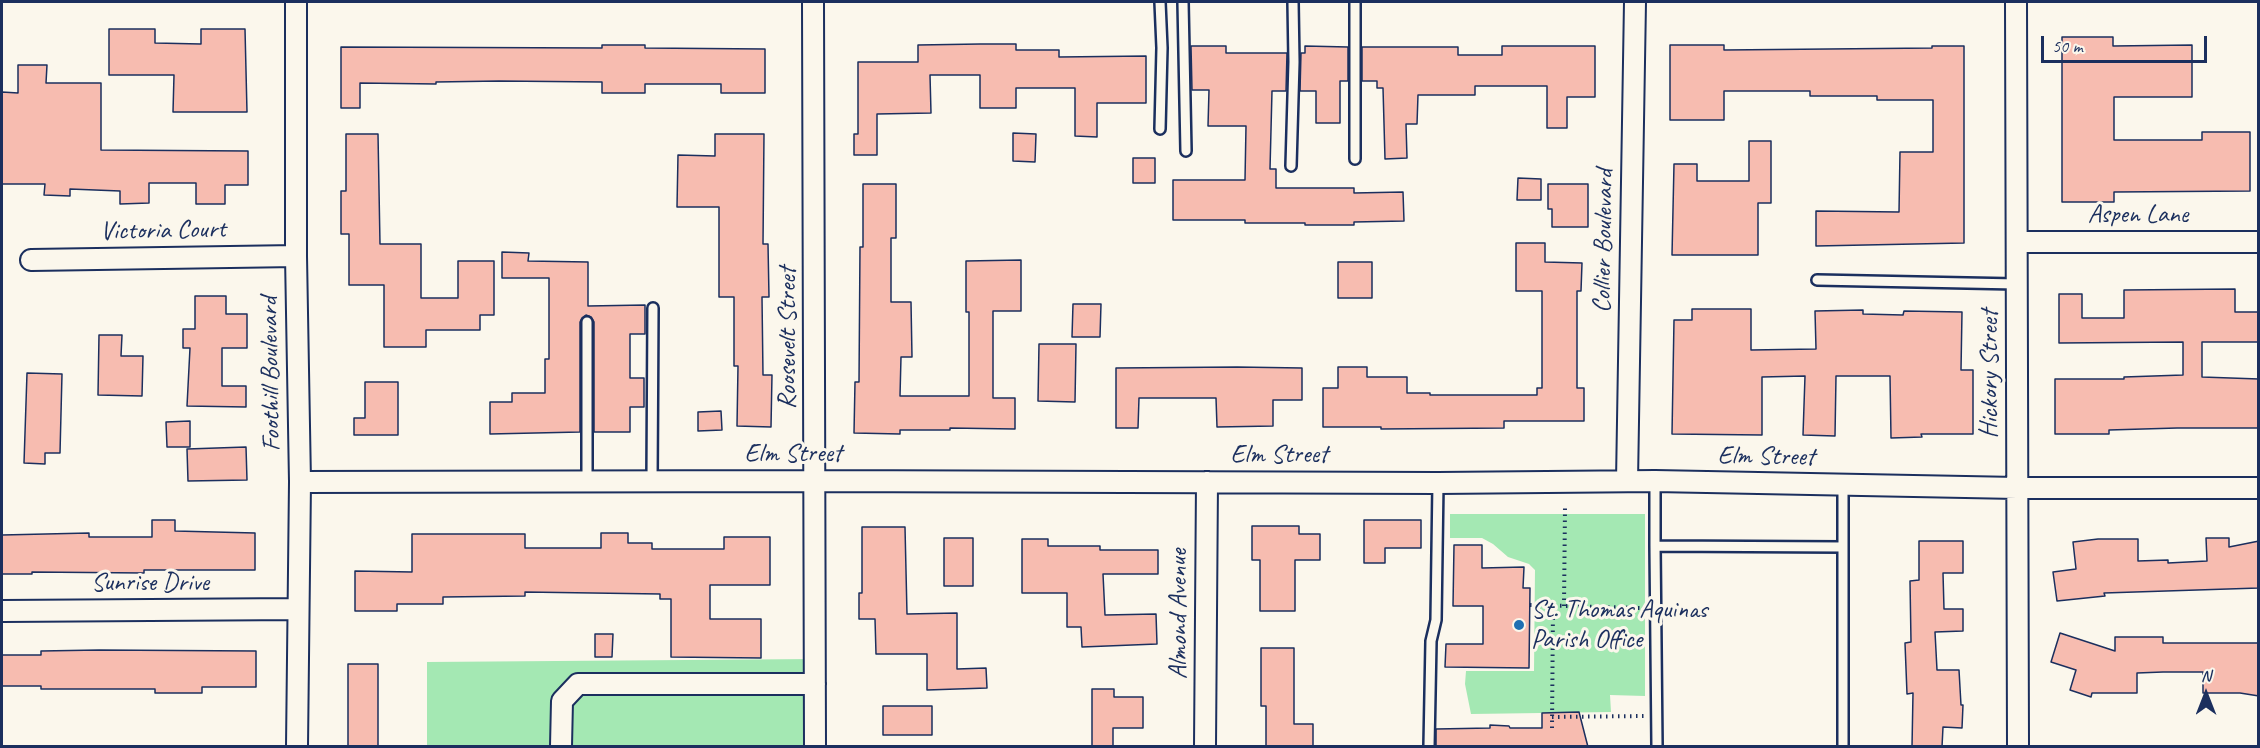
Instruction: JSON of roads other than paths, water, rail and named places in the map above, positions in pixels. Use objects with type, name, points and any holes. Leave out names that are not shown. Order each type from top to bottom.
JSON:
[{"type":"street","name":"Foothill Boulevard","points":[[296,2],[296,256],[300,482],[297,747]]},
{"type":"street","name":"Roosevelt Street","points":[[813,2],[815,747]]},
{"type":"street","name":"Collier Boulevard","points":[[1627,482],[1635,2]]},
{"type":"street","name":"Hickory Street","points":[[2016,2],[2018,747]]},
{"type":"street","name":"Aspen Lane","points":[[2017,242],[2259,242]]},
{"type":"street","name":"Victoria Court","points":[[31,260],[296,256]]},
{"type":"street","name":"Elm Street","points":[[300,482],[1655,482],[2017,488],[2259,488]]},
{"type":"street","name":"Almond Avenue","points":[[1205,747],[1207,482]]},
{"type":"street","name":"Sunrise Drive","points":[[2,611],[298,609]]},
{"type":"street","points":[[561,747],[562,701],[578,684],[815,684]]},
{"type":"lane","points":[[1160,2],[1162,48],[1160,129]]},
{"type":"lane","points":[[1183,2],[1186,151]]},
{"type":"lane","points":[[1291,165],[1293,2]]},
{"type":"lane","points":[[1355,2],[1356,159]]},
{"type":"lane","points":[[1817,280],[2017,284]]},
{"type":"lane","points":[[652,481],[653,308]]},
{"type":"lane","points":[[587,322],[587,481]]},
{"type":"lane","points":[[1655,482],[1657,747]]},
{"type":"lane","points":[[1429,747],[1431,641],[1436,620],[1438,483]]},
{"type":"lane","points":[[1843,486],[1843,747]]},
{"type":"lane","points":[[1655,546],[1843,547]]},
{"type":"place","name":"St. Thomas Aquinas Parish Office","points":[[1519,625]]}]
